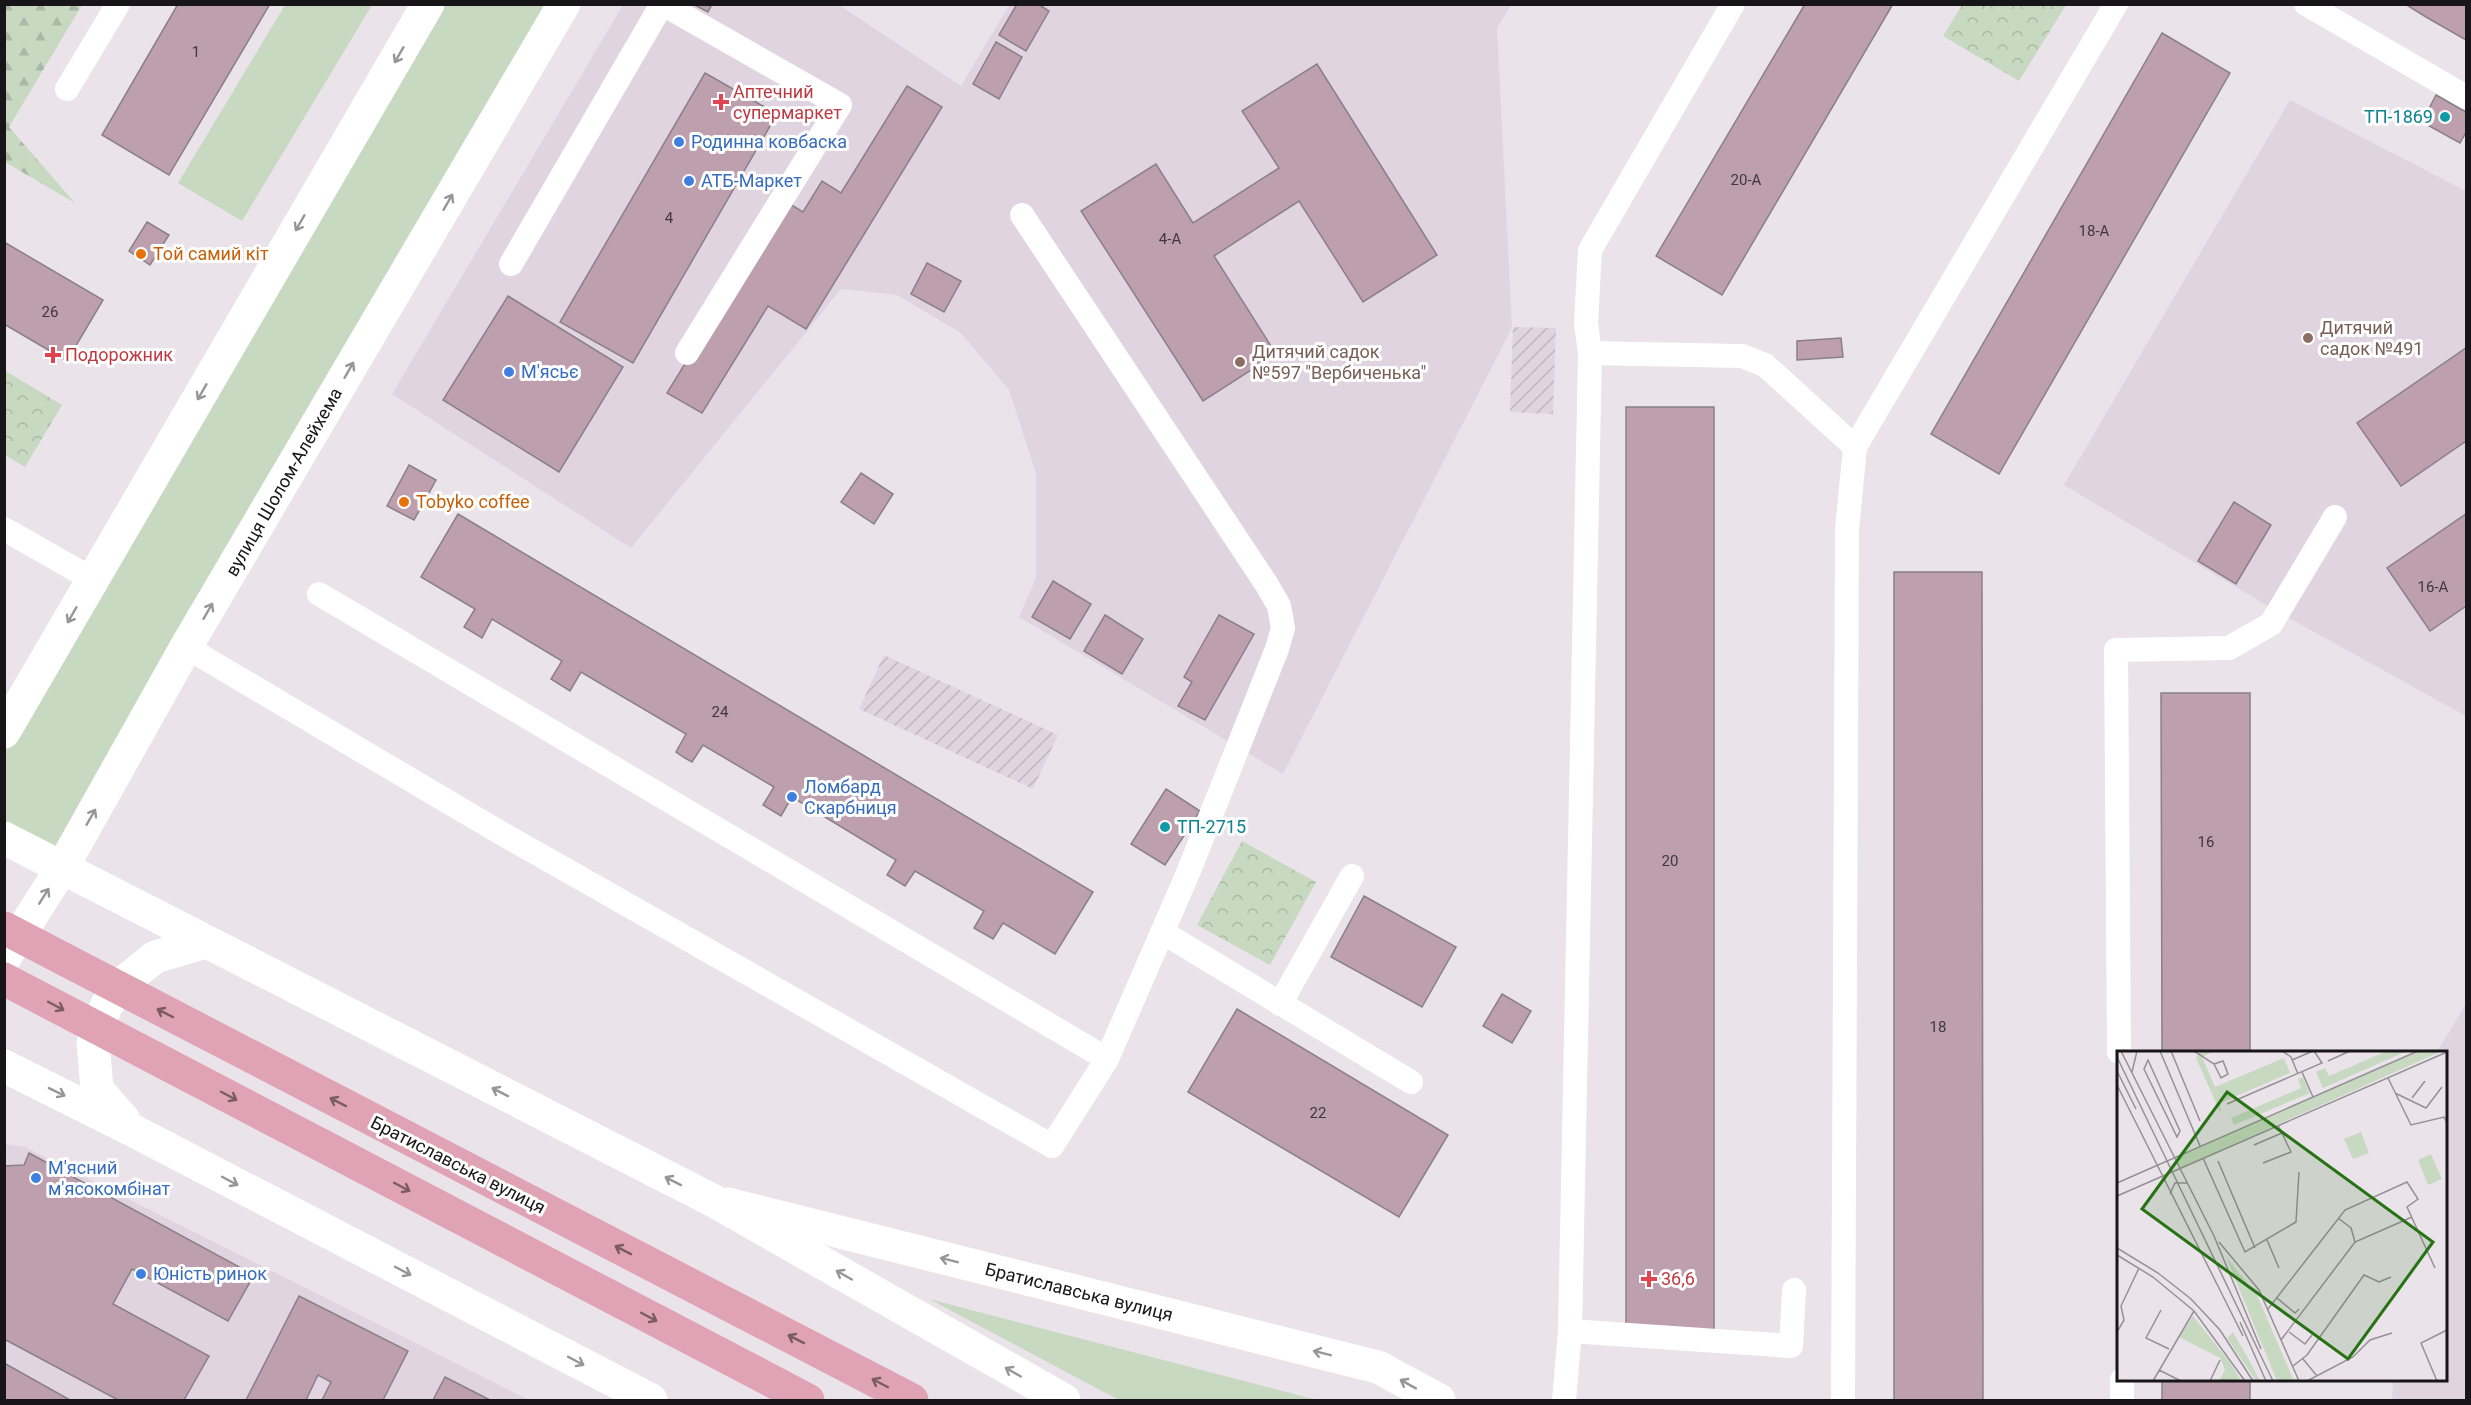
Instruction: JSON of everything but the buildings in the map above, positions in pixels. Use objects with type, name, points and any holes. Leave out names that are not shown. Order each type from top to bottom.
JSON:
[{"type":"main road","name":"Братиславська вулиця","points":[[4,928],[912,1401]]},
{"type":"main road","points":[[4,979],[808,1401]]},
{"type":"street","points":[[4,732],[428,4]]},
{"type":"street","name":"вулиця Шолом-Алейхема","points":[[4,959],[62,868],[186,647],[564,4]]},
{"type":"street","name":"Братиславська вулиця","points":[[4,838],[712,1200],[1064,1401]]},
{"type":"street","points":[[132,1130],[97,1089],[93,1042],[106,1006],[124,982],[154,957],[206,942]]},
{"type":"street","points":[[4,1066],[132,1130],[651,1401]]},
{"type":"street","name":"Братиславська вулиця","points":[[712,1200],[1378,1367],[1439,1401]]},
{"type":"lane","points":[[67,89],[118,4]]},
{"type":"lane","points":[[511,264],[663,4],[840,105],[687,353]]},
{"type":"lane","points":[[1564,1401],[1570,1331],[1590,353],[1586,323],[1590,250],[1733,4]]},
{"type":"lane","points":[[1843,1401],[1847,530],[1855,447],[2116,4]]},
{"type":"lane","points":[[2306,4],[2466,97]]},
{"type":"lane","points":[[186,647],[494,829],[1052,1146],[1107,1059],[1188,873],[1277,649],[1283,628],[1279,606],[1022,215]]},
{"type":"lane","points":[[1590,353],[1742,356],[1765,365],[1855,447]]},
{"type":"lane","points":[[2119,1051],[2116,650],[2229,648],[2271,624],[2335,517]]},
{"type":"lane","points":[[4,529],[92,579]]},
{"type":"lane","points":[[319,594],[1107,1059]]},
{"type":"lane","points":[[1280,1004],[1352,876]]},
{"type":"lane","points":[[1162,932],[1411,1082]]},
{"type":"lane","points":[[1570,1331],[1791,1346],[1794,1290]]},
{"type":"lane","points":[[2122,1381],[2122,1401]]},
{"type":"shaded area","name":"Дитячий садок №597 \"Вербиченька\"","points":[[623,5],[839,5],[961,86],[1009,5],[1511,5],[1497,28],[1512,328],[1283,774],[1019,617],[1036,578],[1036,473],[1009,390],[961,333],[897,295],[841,289],[631,548],[392,394]]},
{"type":"shaded area","name":"Дитячий садок №491","points":[[2290,100],[2466,191],[2466,716],[2278,612],[2064,485]]},
{"type":"shaded area","points":[[1513,327],[1556,328],[1553,414],[1510,412]]},
{"type":"shaded area","points":[[884,655],[1058,735],[1033,789],[859,709]]},
{"type":"shaded area","points":[[2466,1004],[2466,1400],[2392,1400],[2393,1381],[2447,1381],[2447,1051],[2438,1051]]},
{"type":"shaded area","name":"Юність ринок","points":[[4,1144],[25,1147],[529,1400],[5,1400]]},
{"type":"green space","points":[[5,4],[82,5],[9,127],[75,203],[5,162]]},
{"type":"green space","points":[[285,5],[372,5],[242,221],[178,183]]},
{"type":"green space","points":[[429,5],[564,5],[62,868],[5,838],[5,732]]},
{"type":"green space","points":[[1962,5],[2066,5],[2019,81],[1943,36]]},
{"type":"green space","points":[[4,370],[62,405],[25,467],[5,455]]},
{"type":"green space","points":[[1242,841],[1316,882],[1270,965],[1197,925]]},
{"type":"green space","points":[[929,1299],[1317,1400],[1119,1400]]},
{"type":"place","name":"Аптечний супермаркет","points":[[721,102]]},
{"type":"place","name":"ТП-1869","points":[[2445,117]]},
{"type":"place","name":"Родинна ковбаска","points":[[679,142]]},
{"type":"place","name":"АТБ-Маркет","points":[[689,181]]},
{"type":"place","name":"Той самий кіт","points":[[141,254]]},
{"type":"place","name":"Дитячий садок №491","points":[[2308,338]]},
{"type":"place","name":"Подорожник","points":[[53,355]]},
{"type":"place","name":"Дитячий садок №597 \"Вербиченька\"","points":[[1240,362]]},
{"type":"place","name":"М'ясьє","points":[[509,372]]},
{"type":"place","name":"Tobyko coffee","points":[[404,502]]},
{"type":"place","name":"Ломбард Скарбниця","points":[[792,797]]},
{"type":"place","name":"ТП-2715","points":[[1165,827]]},
{"type":"place","name":"М'ясний м'ясокомбінат","points":[[36,1178]]},
{"type":"place","name":"Юність ринок","points":[[141,1274]]},
{"type":"place","name":"36,6","points":[[1649,1279]]}]
